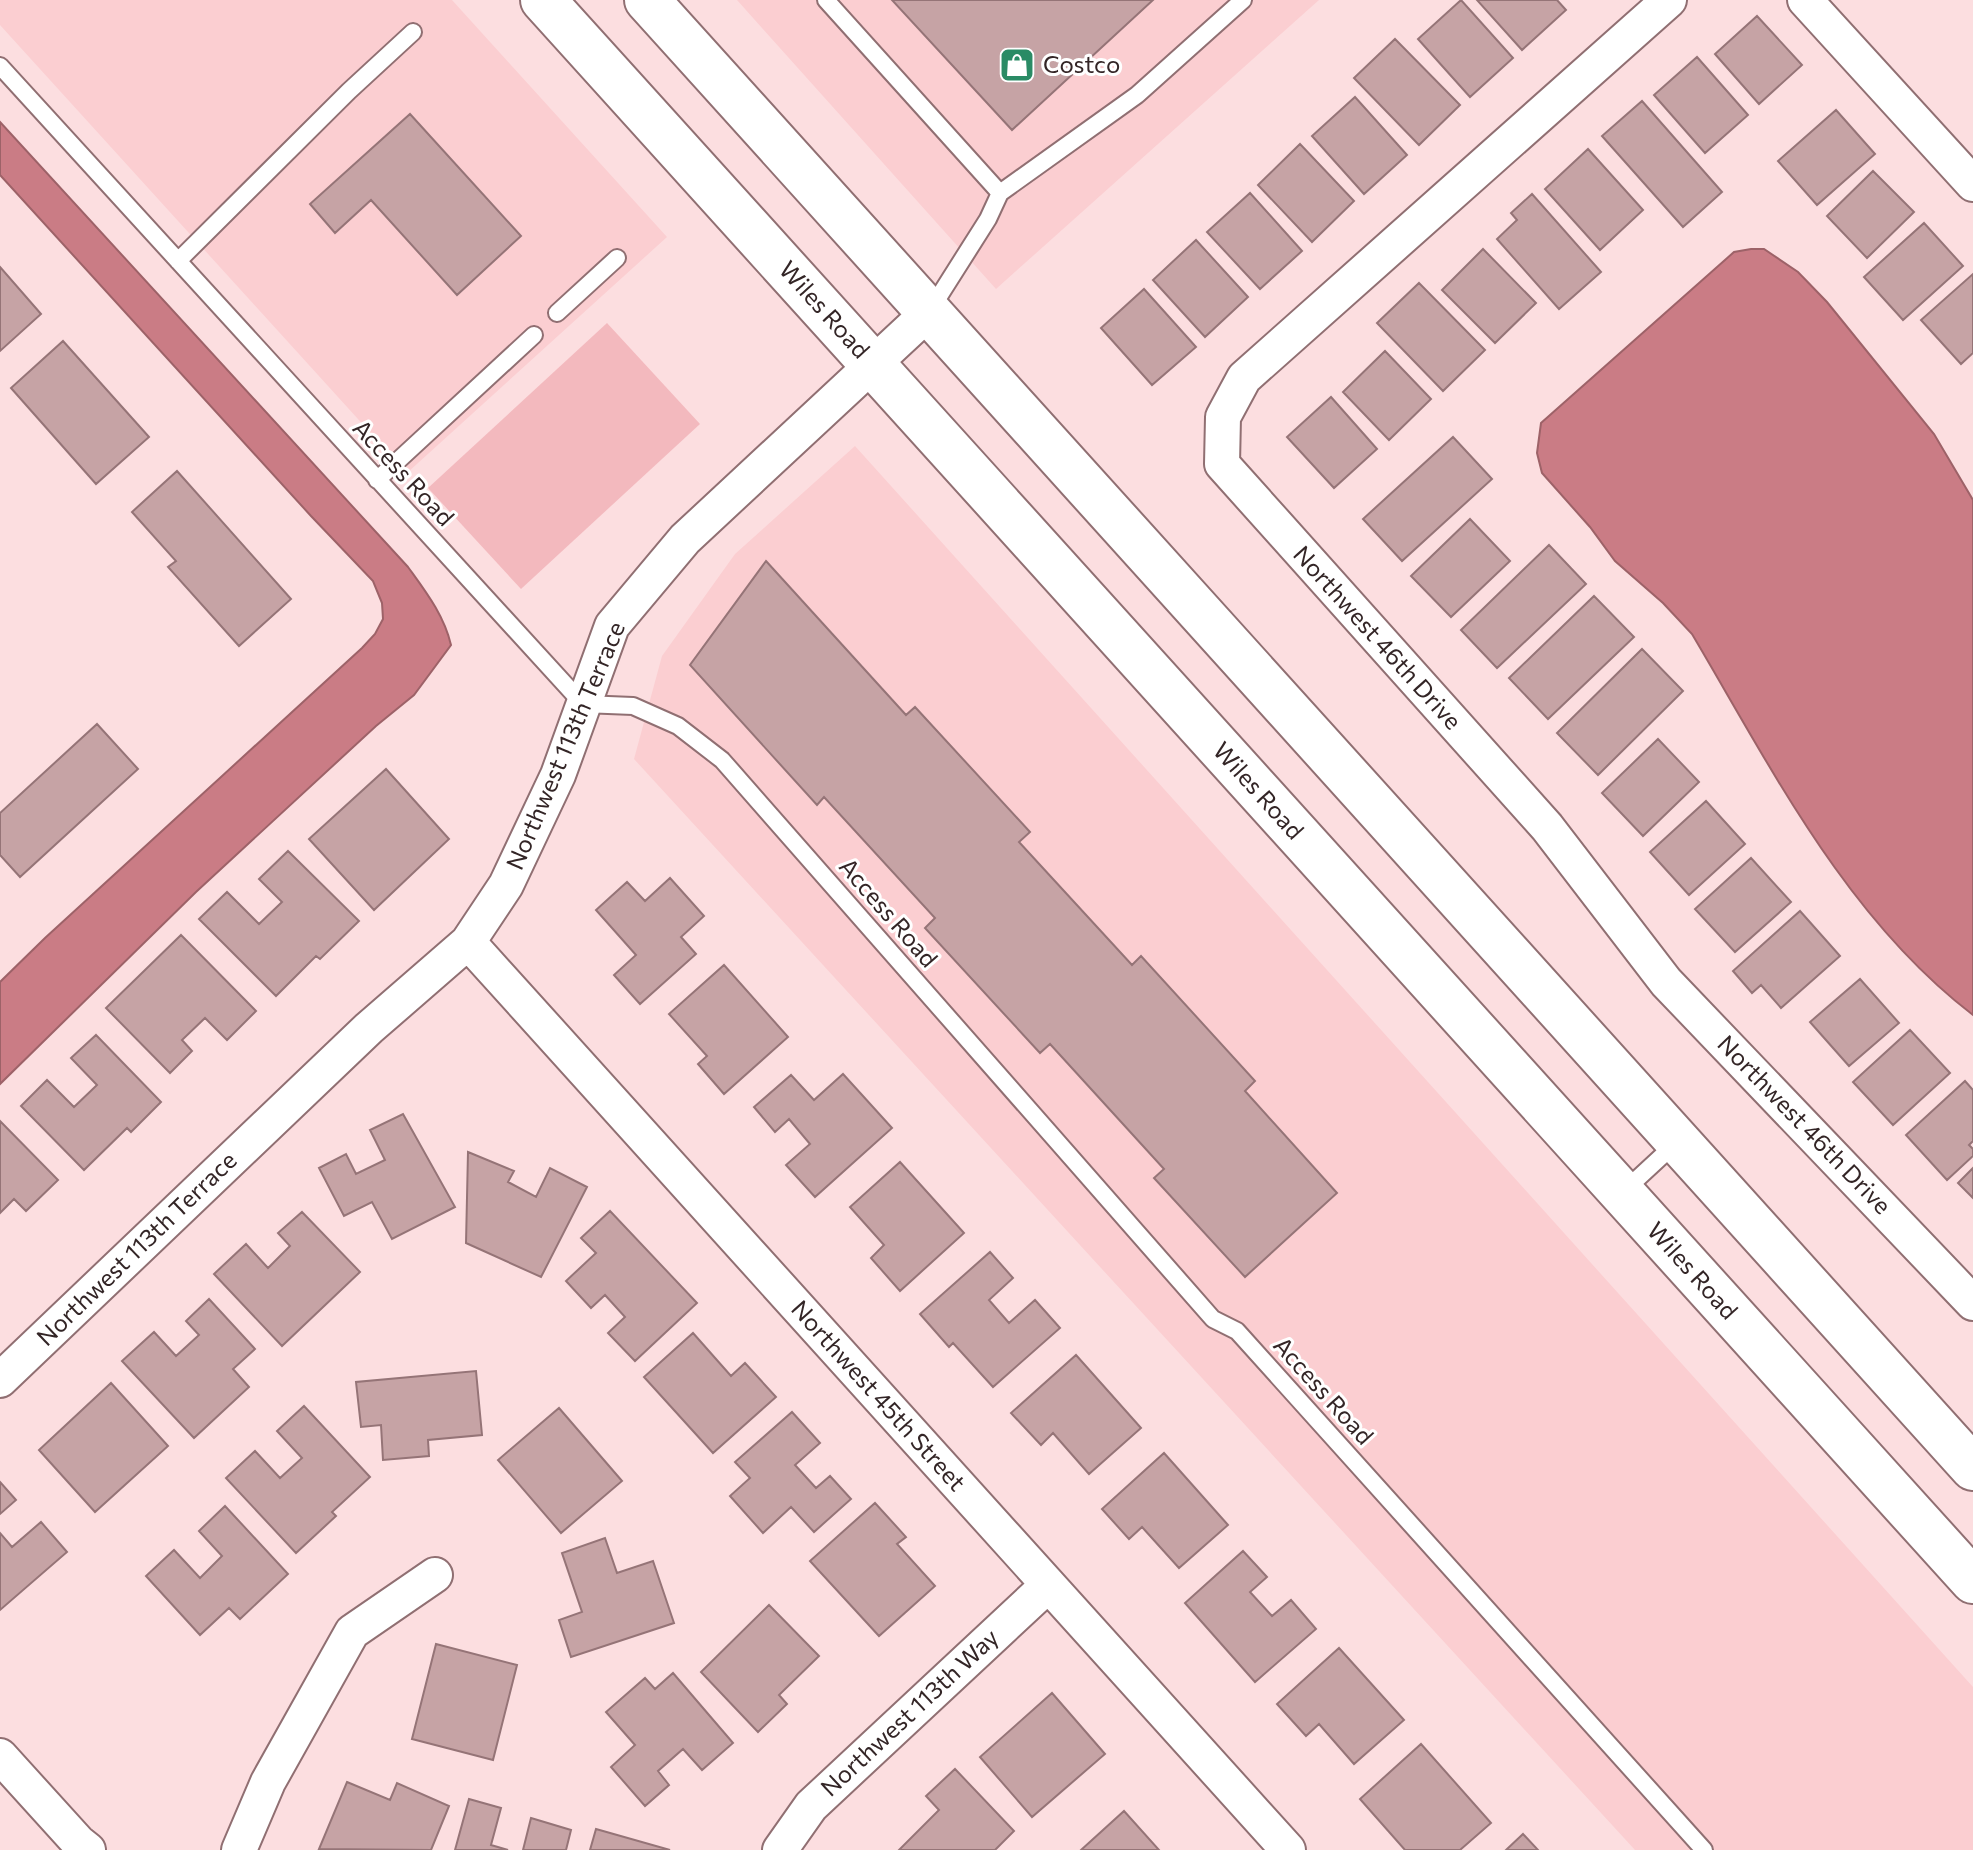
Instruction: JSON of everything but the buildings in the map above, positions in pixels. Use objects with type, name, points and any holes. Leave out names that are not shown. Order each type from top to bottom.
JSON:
[{"type":"main road","name":"Wiles Road","points":[[543,0],[1973,1581]]},
{"type":"main road","points":[[647,0],[1973,1468]]},
{"type":"street","name":"Northwest 46th Drive","points":[[1669,0],[1244,378],[1223,417],[1222,464],[1547,827],[1666,982],[1973,1303]]},
{"type":"street","points":[[1805,0],[1973,184]]},
{"type":"street","name":"Northwest 113th Terrace","points":[[0,1380],[369,1028],[468,942],[506,885],[558,775],[612,626],[685,539],[929,312]]},
{"type":"street","name":"Northwest 45th Street","points":[[468,942],[1288,1850]]},
{"type":"street","points":[[239,1850],[268,1782],[352,1632],[435,1575]]},
{"type":"street","name":"Northwest 113th Way","points":[[780,1850],[811,1806],[1048,1585]]},
{"type":"street","points":[[0,1756],[88,1850]]},
{"type":"lane","points":[[826,0],[1000,193]]},
{"type":"lane","points":[[929,312],[988,219],[1000,193],[1137,95],[1243,0]]},
{"type":"lane","points":[[178,261],[349,91],[413,32]]},
{"type":"lane","name":"Access Road","points":[[0,66],[583,704],[633,706],[678,726],[722,760],[1213,1319],[1237,1331],[1704,1850]]},
{"type":"lane","points":[[557,313],[617,258]]},
{"type":"lane","points":[[377,480],[534,335]]},
{"type":"lane","points":[[1622,1194],[1678,1141]]},
{"type":"shaded area","points":[[0,0],[452,0],[667,237],[407,473],[0,25]]},
{"type":"shaded area","points":[[737,0],[1319,0],[996,289]]},
{"type":"shaded area","points":[[0,122],[408,567],[439,614],[451,645],[414,695],[376,726],[196,892],[0,1084],[0,982],[362,648],[383,619],[382,603],[373,581],[0,175]]},
{"type":"shaded area","points":[[1764,249],[1798,272],[1827,302],[1934,434],[1973,500],[1973,1015],[1928,976],[1887,934],[1849,887],[1783,788],[1692,634],[1663,603],[1615,561],[1590,527],[1542,473],[1537,453],[1541,423],[1734,252]]},
{"type":"shaded area","points":[[607,323],[700,424],[521,589],[428,488]]},
{"type":"shaded area","points":[[855,446],[1973,1687],[1973,1850],[1635,1850],[634,759],[662,656],[735,554]]},
{"type":"place","name":"Costco","points":[[1017,65]]}]
